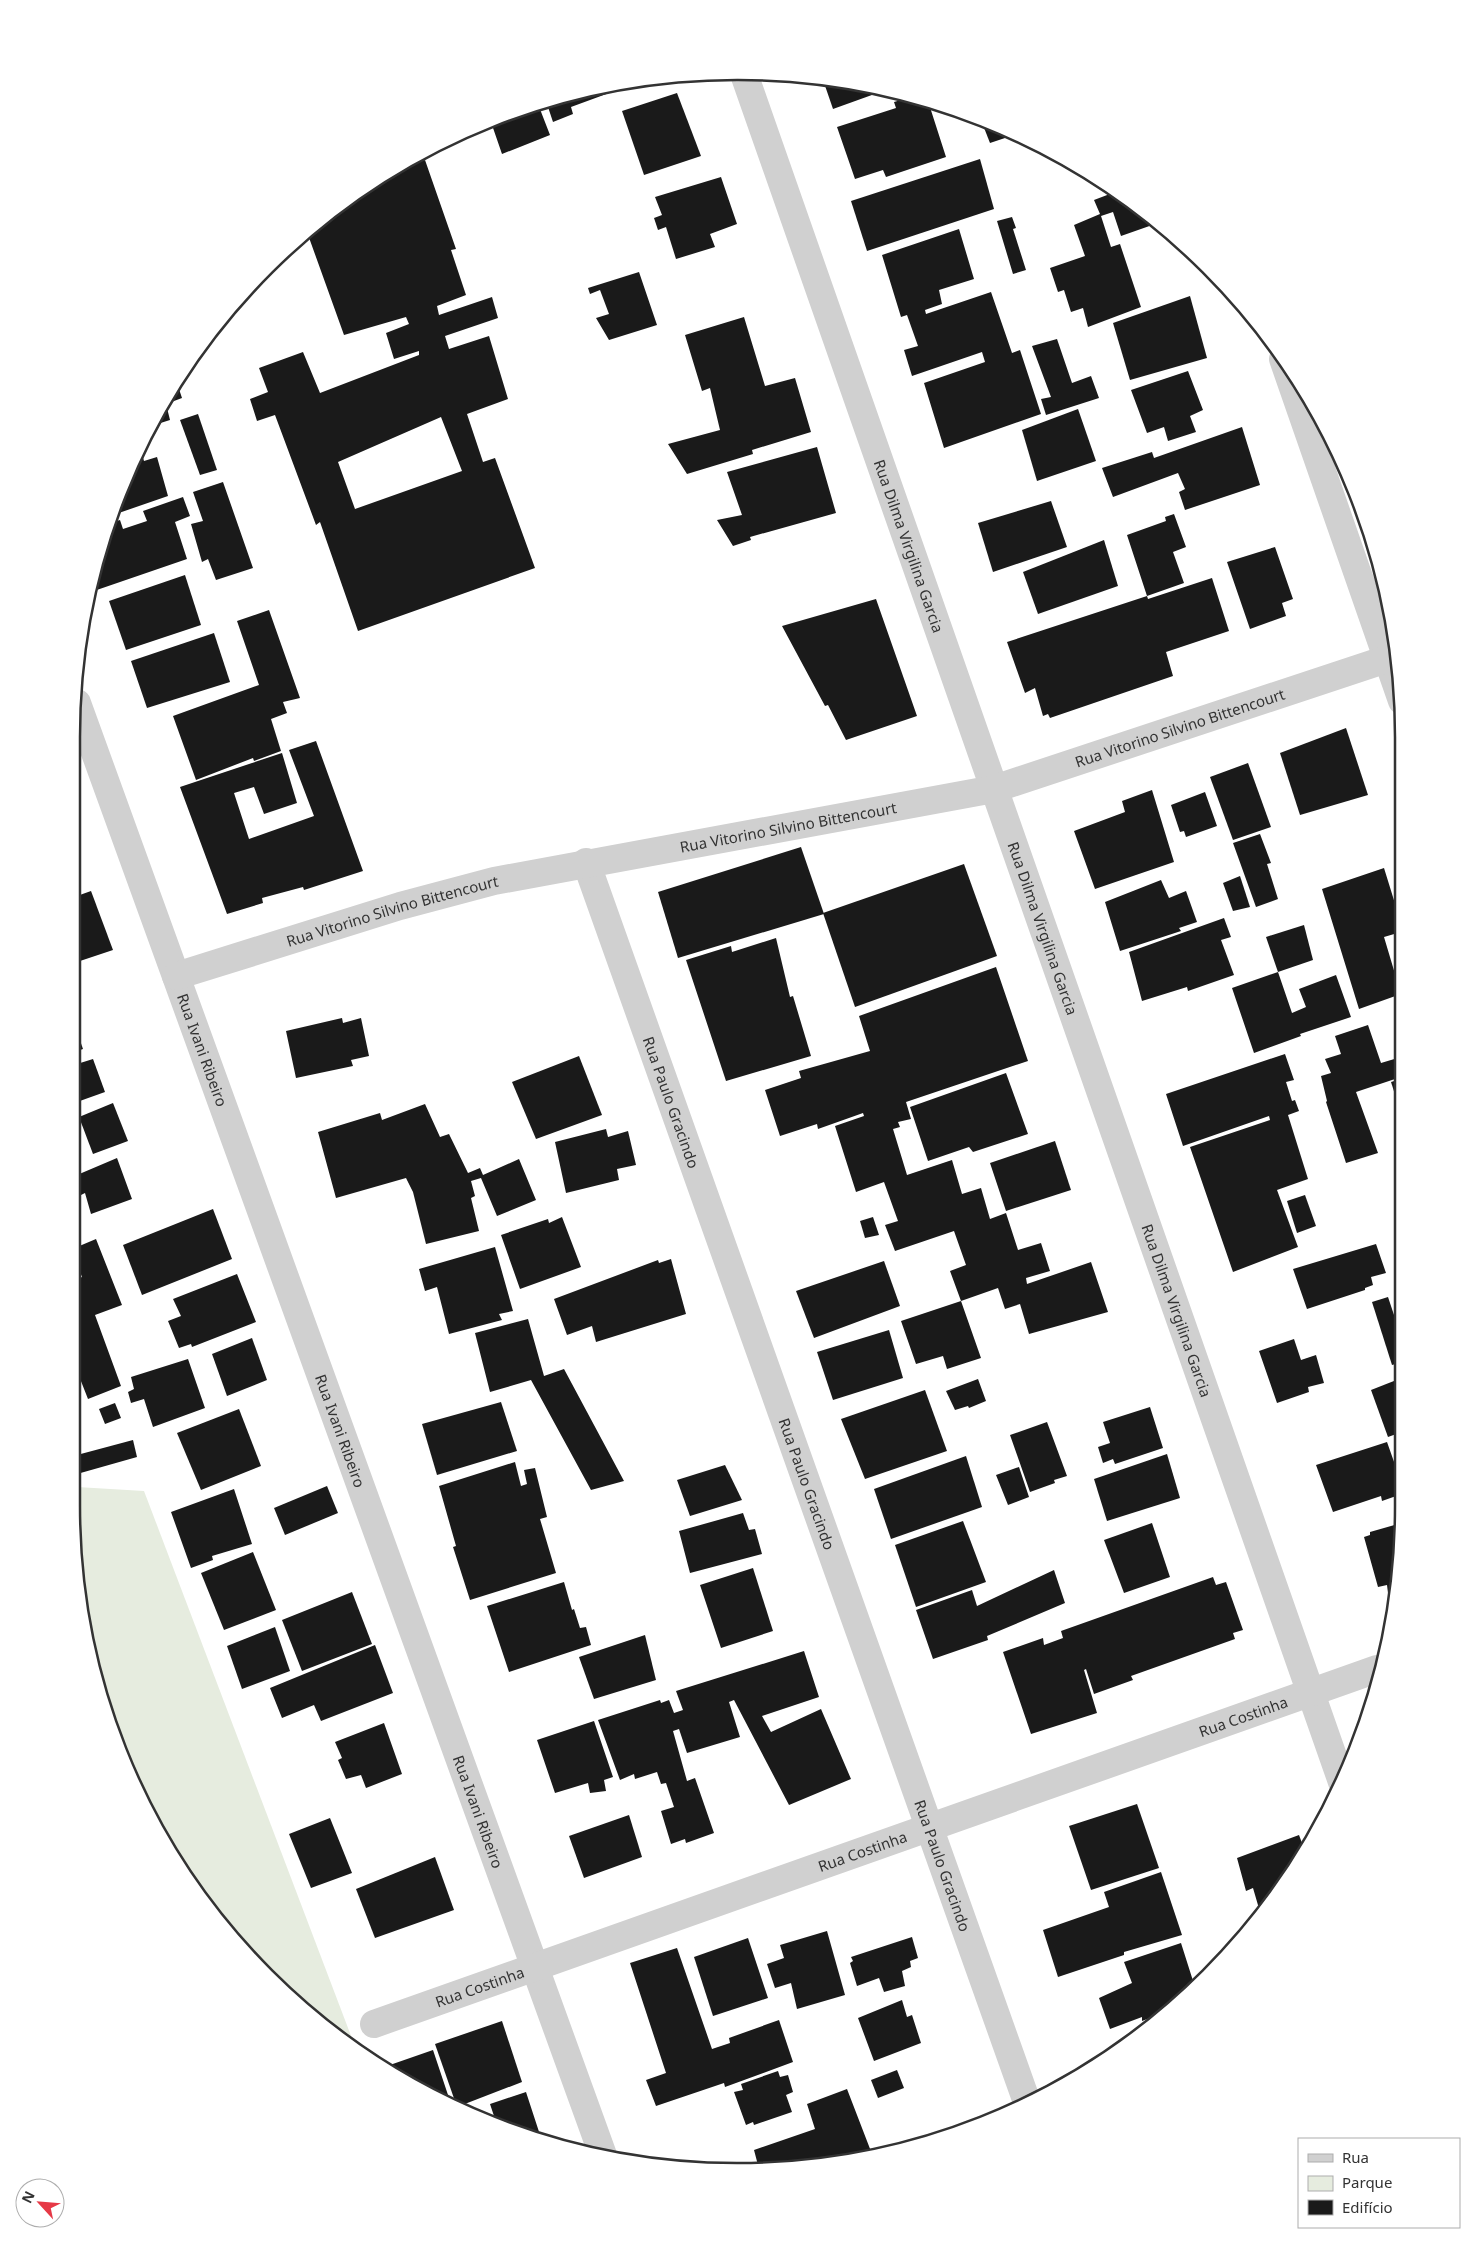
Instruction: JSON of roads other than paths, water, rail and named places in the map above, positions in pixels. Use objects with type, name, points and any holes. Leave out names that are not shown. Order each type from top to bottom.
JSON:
[{"type":"street","name":"Rua Dilma Virgilina Garcia","points":[[746,80],[1338,1771]]},
{"type":"street","points":[[1293,387],[1388,648]]},
{"type":"street","name":"Rua Vitorino Silvino Bittencourt","points":[[176,976],[400,906],[494,881],[586,862],[994,788],[1390,659]]},
{"type":"street","name":"Rua Ivani Ribeiro","points":[[81,713],[600,2148]]},
{"type":"street","name":"Rua Paulo Gracindo","points":[[586,862],[1025,2096]]},
{"type":"street","name":"Rua Costinha","points":[[374,2024],[1374,1670]]}]
